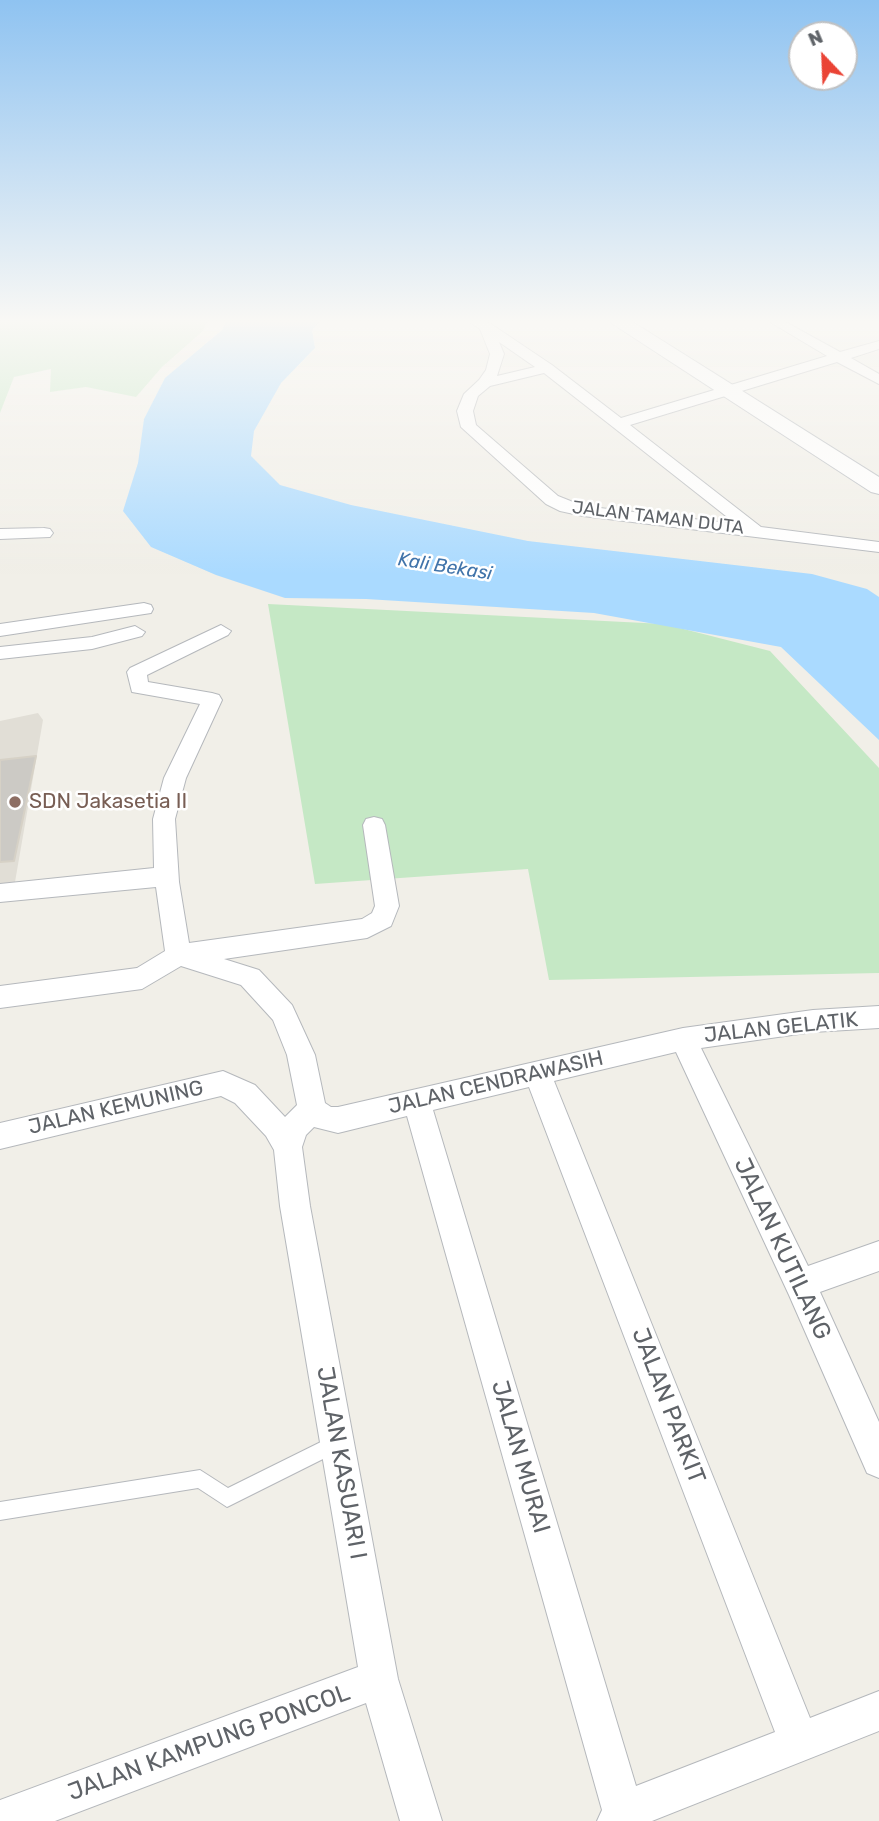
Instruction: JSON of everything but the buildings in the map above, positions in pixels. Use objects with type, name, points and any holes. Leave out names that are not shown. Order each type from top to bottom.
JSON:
[{"type":"street","name":"JALAN TAMAN DUTA","points":[[467,404],[465,411],[469,427],[552,500],[566,507],[662,522],[876,545]]},
{"type":"street","points":[[593,404],[754,530]]},
{"type":"street","points":[[618,424],[685,404]]},
{"type":"street","points":[[748,404],[879,487]]},
{"type":"street","points":[[662,522],[720,502]]},
{"type":"street","points":[[0,534],[44,533]]},
{"type":"street","points":[[0,630],[144,609]]},
{"type":"street","points":[[178,956],[167,882],[164,819],[175,778],[212,700],[139,687],[138,672],[221,631]]},
{"type":"street","points":[[0,653],[92,643],[135,632]]},
{"type":"street","points":[[0,997],[142,978],[178,956],[367,928],[382,919],[387,906],[374,825]]},
{"type":"street","points":[[0,893],[153,877],[167,882]]},
{"type":"street","points":[[178,956],[250,977],[283,1013],[310,1085],[312,1109],[295,1128],[288,1147]]},
{"type":"street","name":"JALAN GELATIK","points":[[683,1039],[813,1021],[879,1017]]},
{"type":"street","name":"JALAN CENDRAWASIH","points":[[312,1109],[325,1119],[338,1120],[683,1039]]},
{"type":"street","name":"JALAN KUTILANG","points":[[683,1039],[800,1284],[879,1461]]},
{"type":"street","name":"JALAN PARKIT","points":[[537,1072],[799,1741]]},
{"type":"street","name":"JALAN KEMUNING","points":[[0,1136],[222,1083],[245,1094],[276,1127],[288,1147]]},
{"type":"street","name":"JALAN MURAI","points":[[417,1102],[620,1816]]},
{"type":"street","name":"JALAN KASUARI I","points":[[288,1147],[295,1206],[379,1679],[421,1821]]},
{"type":"street","points":[[800,1284],[879,1256]]},
{"type":"street","name":"JALAN KAMPUNG PONCOL","points":[[0,1821],[379,1679]]},
{"type":"street","points":[[620,1816],[799,1741],[879,1711]]},
{"type":"lane","points":[[0,1511],[200,1479],[227,1498],[337,1443]]},
{"type":"shaded area","name":"SDN Jakasetia II","points":[[38,713],[43,720],[15,882],[0,884],[0,721]]},
{"type":"green space","points":[[268,604],[664,624],[770,651],[879,768],[879,973],[549,980],[528,869],[315,884]]},
{"type":"water","name":"Kali Bekasi","points":[[152,404],[269,404],[254,431],[251,456],[280,485],[351,505],[528,541],[812,574],[867,589],[879,597],[879,740],[781,647],[594,613],[366,599],[285,598],[216,575],[151,547],[123,511],[138,463],[144,419]]},
{"type":"place","name":"SDN Jakasetia II","points":[[15,802]]}]
